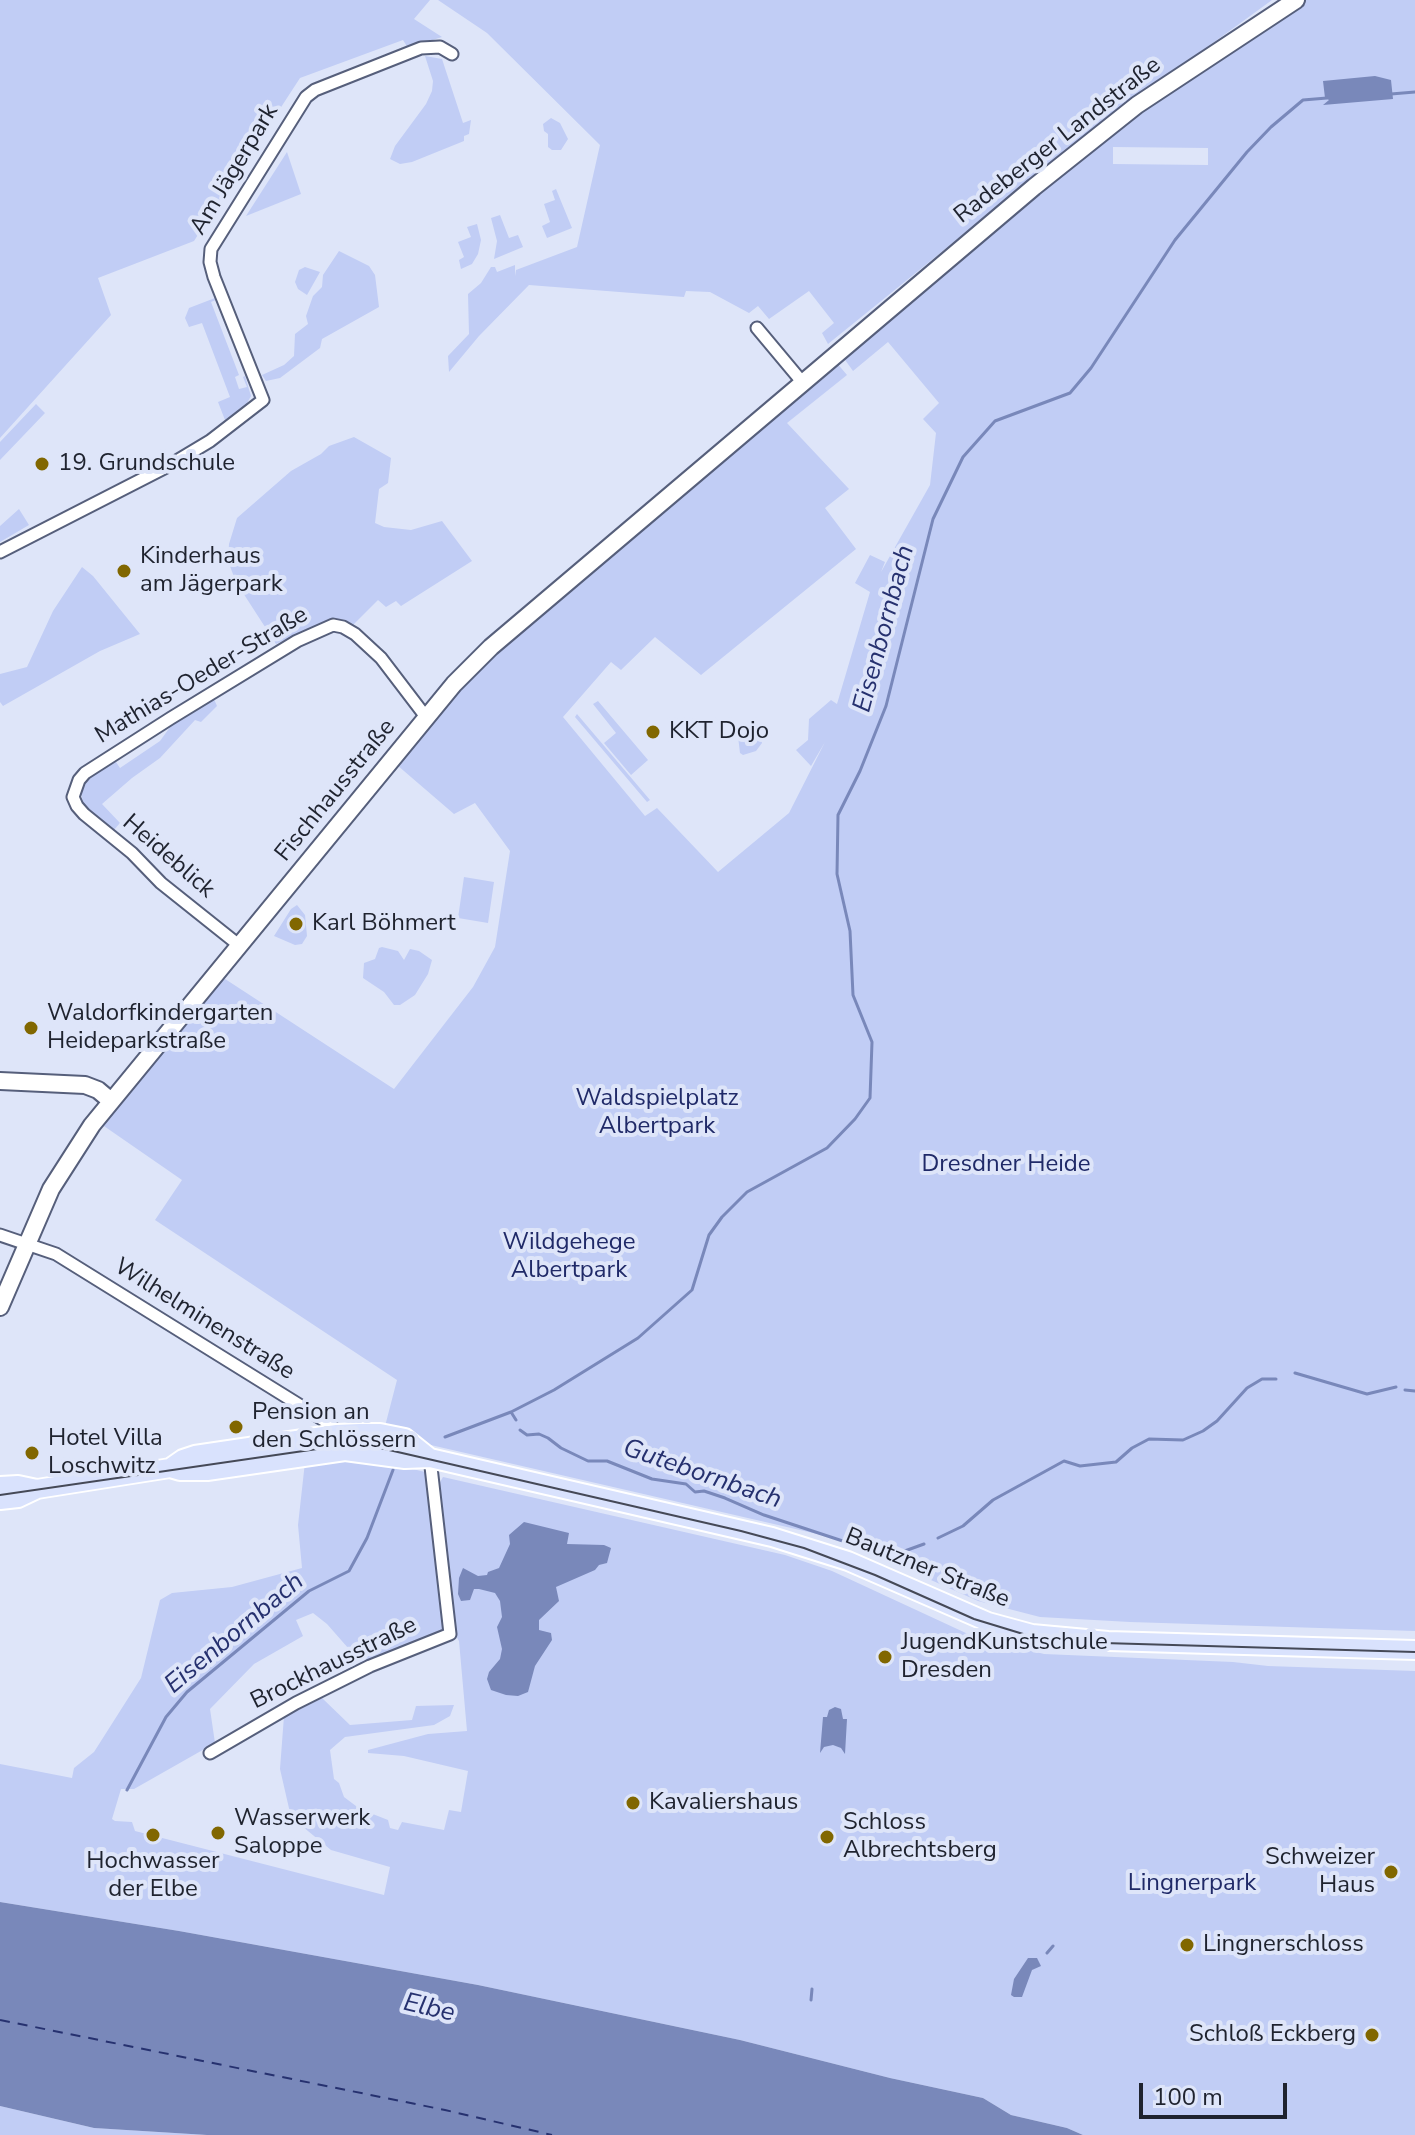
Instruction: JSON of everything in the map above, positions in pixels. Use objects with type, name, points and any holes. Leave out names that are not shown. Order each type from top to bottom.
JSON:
[{"type":"main road","name":"Radeberger Landstraße","points":[[860,334],[1104,130],[1296,0]]},
{"type":"main road","name":"Fischhausstraße","points":[[0,1307],[61,1170],[111,1101],[426,717],[491,647],[860,334]]},
{"type":"main road","points":[[0,1081],[85,1085],[98,1090],[111,1101]]},
{"type":"main road","name":"Bautzner Straße","points":[[0,1500],[18,1498],[37,1489],[170,1468],[187,1472],[207,1471],[341,1443],[405,1459],[430,1458],[794,1543],[848,1561],[974,1617],[1032,1634],[1092,1641],[1415,1650]]},
{"type":"main road","name":"Bautzner Straße","points":[[0,1486],[18,1485],[37,1489]]},
{"type":"street","name":"Am Jägerpark","points":[[0,552],[170,465],[210,441],[263,400],[214,277],[211,249],[306,97],[315,90],[421,48],[435,46],[452,54]]},
{"type":"street","points":[[757,328],[803,383]]},
{"type":"street","name":"Mathias-Oeder-Straße","points":[[73,797],[85,773],[324,627],[343,627],[355,634],[381,658],[426,717]]},
{"type":"street","name":"Heideblick","points":[[73,797],[84,814],[132,853],[161,883],[240,946]]},
{"type":"street","name":"Wilhelminenstraße","points":[[0,1235],[56,1254],[330,1424],[341,1443]]},
{"type":"street","name":"Brockhausstraße","points":[[210,1753],[296,1703],[370,1666],[450,1634],[430,1458]]},
{"type":"green space","points":[[0,0],[430,0],[414,19],[442,37],[408,48],[403,40],[300,78],[194,241],[98,278],[111,315],[0,438]]},
{"type":"green space","points":[[438,0],[1272,0],[1081,139],[828,344],[822,333],[834,323],[809,291],[769,319],[758,306],[749,313],[710,292],[686,291],[684,297],[529,285],[449,372],[448,356],[469,334],[468,294],[481,283],[491,267],[495,267],[497,272],[515,265],[515,276],[516,270],[577,247],[600,145],[487,33]]},
{"type":"green space","name":"Dresdner Heide","points":[[1306,0],[1415,0],[1415,1631],[1040,1617],[978,1601],[839,1539],[383,1434],[397,1380],[155,1220],[182,1180],[101,1124],[222,977],[394,1089],[473,987],[495,947],[510,851],[475,803],[454,814],[397,765],[476,669],[836,362],[847,375],[787,423],[849,489],[825,508],[856,549],[701,675],[655,637],[621,670],[611,662],[563,717],[645,816],[657,808],[718,872],[789,813],[825,742],[811,766],[796,750],[808,740],[809,719],[831,700],[837,704],[870,592],[855,583],[870,555],[885,562],[881,572],[930,485],[936,433],[923,419],[939,403],[888,342],[853,371],[843,357],[1108,135]],"holes":[[[1113,147],[1208,148],[1208,165],[1113,164]]]},
{"type":"green space","points":[[425,56],[442,59],[463,123],[471,120],[469,134],[464,136],[464,141],[400,164],[390,159],[395,146],[432,91],[433,81]]},
{"type":"green space","points":[[551,118],[560,123],[568,139],[561,150],[548,147],[548,134],[543,124]]},
{"type":"green space","points":[[287,152],[301,194],[246,216]]},
{"type":"green space","points":[[556,189],[572,228],[547,238],[542,226],[550,222],[544,204],[555,200],[552,191]]},
{"type":"green space","points":[[500,215],[509,238],[518,235],[523,247],[494,259],[497,241],[491,218]]},
{"type":"green space","points":[[477,224],[481,240],[478,254],[472,264],[461,269],[459,260],[464,257],[458,242],[471,237],[467,227]]},
{"type":"green space","points":[[339,251],[369,266],[375,275],[379,307],[322,339],[320,348],[280,378],[266,381],[262,375],[284,365],[294,356],[295,334],[308,324],[306,316],[313,296],[322,287],[323,275]]},
{"type":"green space","points":[[305,267],[320,272],[307,295],[298,289],[295,282],[299,270]]},
{"type":"green space","points":[[218,299],[211,302],[239,375],[235,377],[239,389],[247,387],[245,376],[251,396],[246,405],[225,420],[218,402],[230,397],[202,323],[189,327],[185,318],[189,308]]},
{"type":"green space","points":[[36,404],[45,413],[0,460],[0,442]]},
{"type":"green space","points":[[354,437],[391,458],[388,483],[379,489],[375,523],[411,530],[442,521],[472,561],[401,606],[396,601],[386,607],[378,600],[353,625],[332,618],[276,644],[236,582],[228,561],[229,544],[237,518],[291,471],[329,446]]},
{"type":"green space","points":[[19,509],[29,525],[0,542],[0,526]]},
{"type":"green space","points":[[82,567],[93,576],[140,634],[100,651],[3,706],[0,702],[0,674],[27,667],[53,611]]},
{"type":"green space","points":[[213,697],[217,706],[201,722],[195,720],[160,758],[102,804],[120,823],[113,831],[84,807],[81,793],[87,778],[114,759],[120,768],[160,741],[173,723]]},
{"type":"green space","points":[[598,701],[648,760],[631,775],[604,743],[616,733],[593,704]]},
{"type":"green space","points":[[577,714],[650,800],[647,802],[575,717]]},
{"type":"green space","points":[[751,728],[760,733],[762,743],[756,751],[743,755],[738,736],[742,730]]},
{"type":"green space","points":[[464,877],[494,882],[488,923],[458,918]]},
{"type":"green space","points":[[297,905],[305,915],[307,936],[302,944],[295,945],[274,936],[291,909]]},
{"type":"green space","points":[[382,947],[398,951],[404,960],[410,949],[432,960],[428,974],[415,995],[400,1005],[394,1005],[384,992],[363,978],[364,963],[375,959]]},
{"type":"green space","name":"Lingnerpark","points":[[341,1457],[384,1462],[425,1472],[430,1483],[445,1631],[363,1665],[327,1624],[313,1613],[296,1620],[303,1636],[254,1664],[210,1709],[215,1743],[134,1789],[121,1789],[112,1819],[115,1821],[132,1822],[135,1831],[384,1895],[390,1867],[331,1850],[291,1817],[280,1769],[284,1716],[322,1698],[350,1725],[412,1720],[416,1706],[454,1705],[450,1716],[434,1725],[345,1737],[330,1750],[334,1779],[339,1783],[344,1797],[360,1809],[388,1820],[390,1828],[398,1830],[402,1822],[444,1830],[449,1810],[461,1812],[468,1771],[404,1756],[368,1753],[368,1750],[428,1734],[467,1731],[459,1641],[453,1631],[439,1484],[443,1477],[785,1555],[832,1571],[968,1634],[1044,1654],[1415,1671],[1415,2135],[1083,2135],[1067,2128],[1011,2115],[983,2098],[740,2040],[478,1985],[0,1902],[0,1764],[72,1778],[74,1768],[94,1752],[141,1678],[160,1600],[172,1593],[232,1587],[302,1568],[298,1525],[305,1462]]},
{"type":"green space","points":[[0,2106],[94,2128],[207,2135],[0,2135]]},
{"type":"water","points":[[1375,76],[1391,80],[1393,99],[1323,105],[1329,100],[1325,98],[1323,81]]},
{"type":"water","points":[[524,1522],[569,1533],[567,1544],[611,1548],[607,1563],[556,1587],[559,1601],[539,1620],[539,1630],[551,1633],[552,1640],[535,1666],[528,1692],[518,1696],[491,1690],[487,1679],[500,1659],[502,1649],[497,1627],[502,1617],[500,1601],[495,1593],[479,1589],[474,1589],[470,1600],[461,1601],[458,1594],[463,1568],[478,1576],[499,1568],[510,1544],[509,1535]]},
{"type":"water","points":[[835,1707],[841,1709],[843,1719],[847,1719],[845,1754],[833,1745],[824,1747],[820,1753],[823,1717],[827,1717],[829,1710]]},
{"type":"water","name":"Elbe","points":[[0,1902],[478,1985],[740,2040],[983,2098],[1011,2115],[1067,2128],[1083,2135],[207,2135],[94,2128],[0,2106]]},
{"type":"water","points":[[1028,1958],[1037,1958],[1041,1966],[1032,1970],[1022,1997],[1014,1997],[1011,1995],[1014,1979]]},
{"type":"waterway","name":"Eisenbornbach","points":[[1391,94],[1415,92]]},
{"type":"waterway","name":"Eisenbornbach","points":[[445,1437],[511,1412],[554,1390],[638,1338],[692,1290],[709,1235],[722,1217],[747,1192],[827,1148],[870,1098],[872,1042],[853,995],[850,931],[837,874],[838,815],[860,771],[886,706],[933,519],[963,457],[995,421],[1070,393],[1091,368],[1175,240],[1247,152],[1303,100],[1327,98]]},
{"type":"waterway","name":"Gutebornbach","points":[[1295,1373],[1367,1394],[1396,1387]]},
{"type":"waterway","name":"Gutebornbach","points":[[938,1538],[963,1526],[993,1500],[1064,1461],[1080,1466],[1116,1462],[1149,1439],[1183,1440],[1217,1421],[1247,1388],[1262,1379],[1276,1379]]},
{"type":"waterway","name":"Gutebornbach","points":[[1405,1390],[1415,1391]]},
{"type":"waterway","name":"Gutebornbach","points":[[511,1412],[516,1420]]},
{"type":"waterway","name":"Gutebornbach","points":[[520,1430],[527,1435],[539,1434],[548,1438],[588,1461],[607,1461],[652,1479],[686,1484],[695,1492],[704,1491],[764,1515],[876,1552]]},
{"type":"waterway","name":"Eisenbornbach","points":[[127,1790],[166,1717],[187,1692],[309,1591],[349,1571],[367,1538],[393,1470]]},
{"type":"waterway","name":"Gutebornbach","points":[[891,1556],[924,1544]]},
{"type":"waterway","points":[[1047,1953],[1053,1946]]},
{"type":"waterway","points":[[811,2000],[812,1989]]},
{"type":"ferry route","points":[[0,2020],[445,2110],[552,2135]]},
{"type":"tram line","points":[[0,1495],[331,1447],[376,1447],[804,1548],[875,1575],[974,1619],[1033,1637],[1069,1642],[1415,1652]]},
{"type":"place","name":"19. Grundschule","points":[[42,464]]},
{"type":"place","name":"Kinderhaus am Jägerpark","points":[[124,571]]},
{"type":"place","name":"KKT Dojo","points":[[653,732]]},
{"type":"place","name":"Karl Böhmert","points":[[296,924]]},
{"type":"place","name":"Waldorfkindergarten Heideparkstraße","points":[[31,1028]]},
{"type":"place","name":"Pension an den Schlössern","points":[[236,1427]]},
{"type":"place","name":"Hotel Villa Loschwitz","points":[[32,1453]]},
{"type":"place","name":"JugendKunstschule Dresden","points":[[885,1657]]},
{"type":"place","name":"Kavaliershaus","points":[[633,1803]]},
{"type":"place","name":"Wasserwerk Saloppe","points":[[218,1833]]},
{"type":"place","name":"Hochwasser der Elbe","points":[[153,1835]]},
{"type":"place","name":"Schloss Albrechtsberg","points":[[827,1837]]},
{"type":"place","name":"Schweizer Haus","points":[[1391,1872]]},
{"type":"place","name":"Lingnerschloss","points":[[1187,1945]]},
{"type":"place","name":"Schloß Eckberg","points":[[1372,2035]]},
{"type":"park label","name":"Waldspielplatz Albertpark","points":[[657,1113]]},
{"type":"park label","name":"Wildgehege Albertpark","points":[[569,1257]]}]
